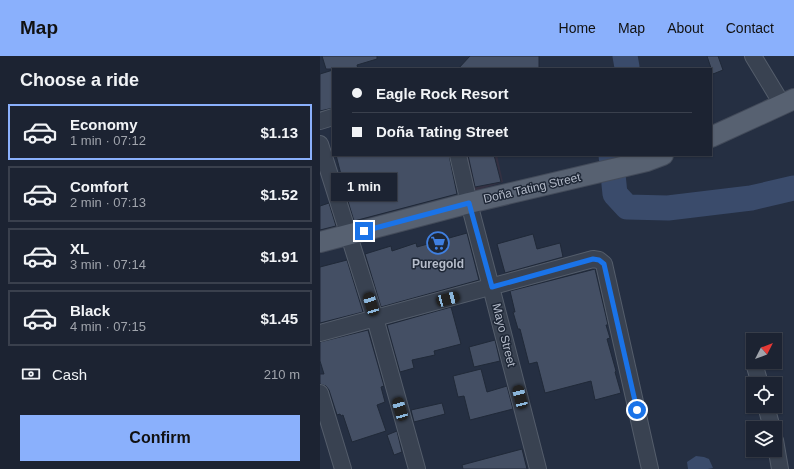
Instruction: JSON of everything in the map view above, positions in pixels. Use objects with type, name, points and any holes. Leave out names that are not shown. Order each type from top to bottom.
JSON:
[{"type":"main road","points":[[712,137],[788,102]]},
{"type":"main road","name":"Doña Tating Street","points":[[320,242],[469,203],[655,158]]},
{"type":"street","points":[[753,56],[788,102]]},
{"type":"street","points":[[320,121],[332,117]]},
{"type":"street","points":[[320,144],[375,318],[417,469]]},
{"type":"street","name":"Mayo Street","points":[[458,156],[538,469]]},
{"type":"street","points":[[320,333],[593,259],[599,260],[604,264],[650,469]]},
{"type":"street","points":[[320,393],[343,469]]},
{"type":"street","points":[[779,457],[782,469],[794,467]]},
{"type":"shaded area","points":[[466,156],[497,156],[503,182],[475,191]]},
{"type":"water","points":[[696,456],[709,459],[713,468],[688,469],[687,462]]},
{"type":"building","points":[[322,56],[377,56],[377,59],[357,65],[358,68],[326,69]]},
{"type":"building","points":[[470,56],[539,56],[539,68],[459,68]]},
{"type":"building","points":[[707,56],[718,56],[723,70],[713,74]]},
{"type":"building","points":[[332,70],[332,108],[320,111],[320,74]]},
{"type":"building","points":[[336,156],[449,156],[457,194],[354,221]]},
{"type":"building","points":[[468,156],[494,156],[501,182],[475,187]]},
{"type":"building","points":[[329,203],[336,226],[320,230],[320,206]]},
{"type":"building","points":[[467,233],[479,280],[381,307],[365,254],[391,246],[392,251],[416,243],[417,247]]},
{"type":"building","points":[[533,234],[537,249],[560,243],[563,257],[505,273],[497,244]]},
{"type":"building","points":[[347,260],[363,312],[320,323],[320,267]]},
{"type":"building","points":[[595,269],[608,325],[606,325],[610,338],[607,339],[621,393],[595,400],[591,381],[545,393],[537,362],[529,364],[520,329],[518,329],[513,312],[515,312],[510,291]]},
{"type":"building","points":[[451,307],[461,344],[434,351],[435,355],[412,360],[414,368],[400,372],[387,325]]},
{"type":"building","points":[[368,330],[384,386],[381,387],[385,402],[377,405],[386,431],[352,442],[343,415],[337,415],[329,390],[326,386],[320,384],[320,374],[324,374],[320,361],[320,342]]},
{"type":"building","points":[[495,340],[500,361],[474,367],[469,347]]},
{"type":"building","points":[[481,369],[487,392],[507,386],[513,409],[470,420],[464,396],[458,397],[453,376]]},
{"type":"building","points":[[442,403],[445,414],[414,422],[411,410]]},
{"type":"building","points":[[397,431],[402,452],[394,455],[387,435]]},
{"type":"building","points":[[522,449],[527,469],[463,469],[462,465]]},
{"type":"waterway","points":[[625,56],[627,68]]},
{"type":"waterway","points":[[611,156],[615,194],[627,207],[668,208],[751,198],[794,188]]},
{"type":"place","name":"Puregold","points":[[438,243]]},
{"type":"route","points":[[364,231],[469,203],[492,287],[593,259],[599,260],[604,264],[637,410]]}]
